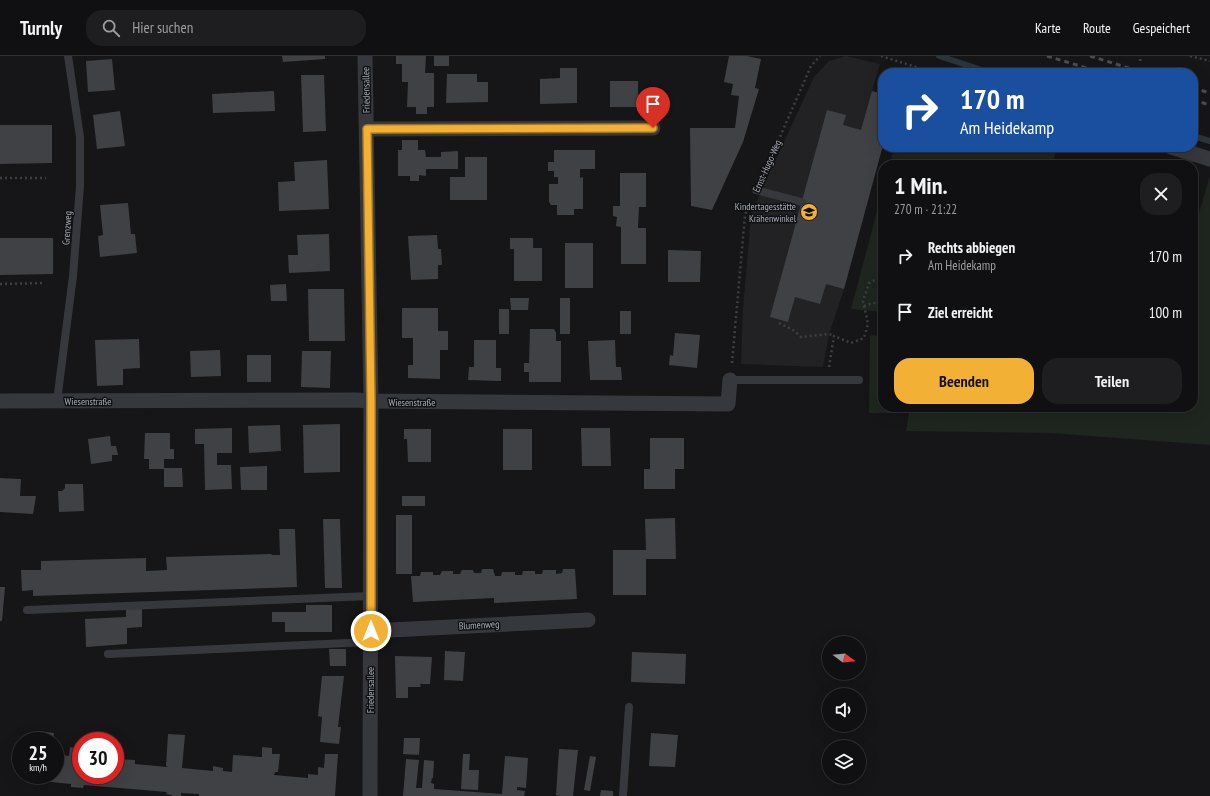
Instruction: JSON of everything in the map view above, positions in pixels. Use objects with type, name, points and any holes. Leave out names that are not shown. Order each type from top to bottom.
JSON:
[{"type":"street","name":"Friedensallee","points":[[365,56],[371,401],[370,796]]},
{"type":"street","points":[[367,129],[653,128]]},
{"type":"street","points":[[1189,152],[1210,158]]},
{"type":"street","name":"Wiesenstraße","points":[[0,401],[356,400],[728,404],[730,380]]},
{"type":"street","name":"Blumenweg","points":[[370,636],[588,620]]},
{"type":"lane","name":"Grenzweg","points":[[57,401],[73,276],[80,186],[80,137],[68,56]]},
{"type":"lane","points":[[756,190],[802,202]]},
{"type":"lane","points":[[730,380],[859,380]]},
{"type":"lane","points":[[27,610],[371,596]]},
{"type":"lane","points":[[108,654],[370,636]]},
{"type":"lane","points":[[623,796],[629,707]]},
{"type":"path","name":"Ernst-Hugo-Weg","points":[[730,380],[745,214],[811,66],[820,56]]},
{"type":"path","points":[[881,56],[919,68]]},
{"type":"path","points":[[1140,61],[1141,56]]},
{"type":"path","points":[[1190,56],[1210,61]]},
{"type":"path","points":[[0,178],[46,178]]},
{"type":"path","points":[[779,323],[792,330],[800,337],[829,334],[851,343],[864,338],[868,324],[863,301],[869,282],[878,278]]},
{"type":"path","points":[[0,284],[45,283]]},
{"type":"path","points":[[864,306],[878,303]]},
{"type":"path","points":[[828,373],[834,336]]},
{"type":"shaded area","name":"Kindertagesstätte Krähenwinkel","points":[[846,56],[880,64],[872,91],[878,93],[878,152],[881,152],[844,289],[829,334],[823,367],[741,364],[743,309],[751,216],[814,77],[829,61]]},
{"type":"shaded area","points":[[893,152],[1056,152],[1053,160],[891,160]]},
{"type":"shaded area","points":[[1210,176],[1210,445],[1051,433],[906,431],[909,412],[1198,412],[1198,216]]},
{"type":"shaded area","points":[[878,208],[878,312],[851,309]]},
{"type":"shaded area","points":[[870,335],[878,336],[878,412],[901,413],[869,413]]},
{"type":"building","points":[[282,56],[325,56],[325,59],[283,62]]},
{"type":"building","points":[[396,56],[426,56],[425,73],[434,73],[434,107],[427,107],[427,114],[416,114],[416,107],[407,107],[408,82],[402,82],[402,64],[396,64]]},
{"type":"building","points":[[434,56],[449,56],[449,66],[434,66]]},
{"type":"building","points":[[729,56],[747,56],[761,59],[755,88],[759,89],[743,142],[712,210],[691,206],[690,128],[735,128],[739,96],[731,95],[733,84],[724,82]]},
{"type":"building","points":[[112,59],[115,90],[88,92],[86,61]]},
{"type":"building","points":[[560,68],[577,68],[577,103],[540,104],[540,79],[560,78]]},
{"type":"building","points":[[447,74],[477,74],[477,82],[488,82],[488,102],[446,103]]},
{"type":"building","points":[[301,75],[324,75],[326,131],[303,132]]},
{"type":"building","points":[[610,81],[638,81],[638,107],[610,107]]},
{"type":"building","points":[[274,91],[275,111],[213,113],[212,94]]},
{"type":"building","points":[[872,91],[878,93],[878,152],[881,152],[844,289],[826,284],[820,304],[795,297],[788,322],[770,317],[827,110],[846,115],[843,125],[861,130]]},
{"type":"building","points":[[120,111],[125,146],[97,149],[93,115]]},
{"type":"building","points":[[0,125],[52,125],[52,163],[0,164]]},
{"type":"building","points":[[402,140],[418,140],[418,150],[425,150],[426,157],[441,157],[441,152],[458,151],[458,169],[426,169],[426,176],[419,175],[419,181],[410,181],[410,176],[398,176],[398,150],[402,150]]},
{"type":"building","points":[[554,150],[595,150],[595,169],[580,169],[580,178],[583,177],[583,209],[574,209],[574,215],[557,215],[557,205],[551,205],[549,202],[549,184],[558,184],[558,177],[554,177],[554,171],[548,171],[548,162],[554,162]]},
{"type":"building","points":[[465,157],[487,157],[487,200],[450,200],[450,177],[465,177]]},
{"type":"building","points":[[327,160],[329,209],[279,211],[278,182],[295,181],[294,162]]},
{"type":"building","points":[[620,173],[646,173],[646,207],[639,207],[638,228],[646,228],[646,264],[621,264],[621,227],[616,226],[617,217],[613,216],[613,206],[620,206]]},
{"type":"building","points":[[128,203],[131,234],[135,234],[137,253],[100,257],[98,236],[103,235],[100,205]]},
{"type":"building","points":[[329,234],[330,271],[289,273],[288,255],[298,255],[297,235]]},
{"type":"building","points":[[437,235],[438,249],[441,249],[442,265],[438,265],[438,279],[411,280],[408,236]]},
{"type":"building","points":[[0,238],[53,238],[53,274],[0,275]]},
{"type":"building","points":[[510,238],[533,238],[533,248],[542,248],[542,281],[514,281],[514,249],[510,249]]},
{"type":"building","points":[[565,243],[593,243],[593,288],[565,288]]},
{"type":"building","points":[[668,250],[701,251],[700,282],[668,282]]},
{"type":"building","points":[[286,284],[287,301],[271,301],[270,285]]},
{"type":"building","points":[[308,289],[344,289],[345,341],[309,341]]},
{"type":"building","points":[[510,298],[529,298],[528,310],[511,310]]},
{"type":"building","points":[[560,298],[570,298],[570,334],[560,334]]},
{"type":"building","points":[[402,308],[438,308],[438,331],[448,331],[448,350],[440,350],[440,379],[408,378],[408,365],[413,365],[413,338],[402,338]]},
{"type":"building","points":[[499,309],[509,309],[509,334],[499,334]]},
{"type":"building","points":[[620,311],[631,311],[631,334],[620,334]]},
{"type":"building","points":[[530,329],[554,329],[556,333],[556,341],[561,341],[561,382],[529,382],[529,372],[524,372],[524,363],[529,363]]},
{"type":"building","points":[[675,333],[700,335],[697,368],[669,365],[670,355],[673,356]]},
{"type":"building","points":[[139,339],[140,368],[123,369],[123,385],[97,386],[95,340]]},
{"type":"building","points":[[474,340],[496,340],[496,368],[501,368],[501,381],[468,380],[469,367],[474,367]]},
{"type":"building","points":[[615,340],[616,367],[621,367],[622,380],[590,380],[588,341]]},
{"type":"building","points":[[220,350],[221,376],[191,377],[190,351]]},
{"type":"building","points":[[302,351],[331,351],[330,388],[301,387]]},
{"type":"building","points":[[247,355],[271,355],[271,382],[247,382]]},
{"type":"building","points":[[340,424],[340,472],[304,473],[303,425]]},
{"type":"building","points":[[280,425],[281,451],[249,453],[248,426]]},
{"type":"building","points":[[232,428],[232,453],[217,453],[217,465],[231,465],[232,489],[205,490],[204,444],[195,444],[195,429]]},
{"type":"building","points":[[581,428],[610,428],[611,466],[582,466]]},
{"type":"building","points":[[404,429],[431,429],[431,462],[408,462],[407,439],[404,439]]},
{"type":"building","points":[[503,429],[532,429],[532,470],[503,470]]},
{"type":"building","points":[[145,433],[170,433],[170,449],[174,449],[174,459],[164,459],[164,469],[149,469],[149,459],[144,459]]},
{"type":"building","points":[[110,436],[111,446],[116,446],[118,455],[112,455],[112,461],[91,464],[88,439]]},
{"type":"building","points":[[650,438],[684,438],[684,469],[675,469],[675,489],[644,489],[644,469],[650,469]]},
{"type":"building","points":[[267,466],[267,490],[241,490],[240,467]]},
{"type":"building","points":[[164,468],[182,468],[183,487],[164,487]]},
{"type":"building","points":[[0,478],[21,479],[20,496],[36,496],[33,514],[0,512]]},
{"type":"building","points":[[65,484],[83,484],[84,511],[59,512],[58,491],[62,491],[65,488]]},
{"type":"building","points":[[402,496],[425,496],[425,506],[402,506]]},
{"type":"building","points":[[396,515],[412,515],[412,574],[396,574]]},
{"type":"building","points":[[675,518],[676,559],[646,559],[646,595],[613,595],[613,550],[646,550],[645,519]]},
{"type":"building","points":[[323,519],[340,519],[342,588],[325,588]]},
{"type":"building","points":[[279,529],[295,529],[297,587],[33,596],[33,590],[22,591],[21,570],[41,570],[41,561],[146,558],[146,571],[167,570],[166,557],[280,555]]},
{"type":"building","points":[[482,569],[493,569],[495,576],[501,576],[502,572],[515,572],[515,575],[522,575],[523,571],[535,571],[535,574],[542,574],[543,570],[556,570],[556,574],[562,573],[563,569],[575,569],[577,599],[494,603],[494,598],[413,602],[411,576],[420,576],[421,572],[433,572],[433,575],[440,575],[442,571],[453,571],[453,574],[460,574],[462,570],[473,570],[474,573],[481,573]]},
{"type":"building","points":[[0,587],[5,587],[2,621],[0,621]]},
{"type":"building","points":[[306,605],[332,605],[332,632],[285,632],[285,622],[272,622],[272,612],[306,612]]},
{"type":"building","points":[[142,608],[142,627],[127,628],[127,644],[86,647],[85,619],[126,617],[126,609]]},
{"type":"building","points":[[329,649],[346,649],[346,666],[330,666]]},
{"type":"building","points":[[445,651],[465,652],[463,681],[444,680]]},
{"type":"building","points":[[632,652],[686,654],[685,684],[631,682]]},
{"type":"building","points":[[395,656],[432,657],[430,684],[420,684],[421,687],[408,687],[408,698],[396,698]]},
{"type":"building","points":[[322,676],[344,676],[338,727],[341,727],[339,744],[320,742],[322,717],[318,716]]},
{"type":"building","points":[[651,733],[678,735],[675,767],[649,766]]},
{"type":"building","points":[[168,734],[185,735],[182,768],[213,771],[213,766],[223,768],[223,771],[232,772],[233,755],[262,757],[262,747],[272,748],[272,754],[280,754],[278,772],[275,772],[274,775],[308,778],[308,774],[318,775],[318,767],[324,768],[325,754],[338,754],[335,796],[199,796],[199,794],[181,793],[181,796],[172,796],[166,794],[167,792],[84,785],[83,788],[71,787],[71,784],[64,783],[64,755],[69,756],[70,747],[72,747],[72,784],[124,784],[124,759],[135,760],[135,764],[167,767]]},
{"type":"building","points":[[404,738],[420,738],[419,755],[403,754]]},
{"type":"building","points":[[559,749],[578,750],[573,796],[556,795]]},
{"type":"building","points":[[463,754],[470,754],[469,770],[479,770],[478,790],[461,789]]},
{"type":"building","points":[[505,756],[528,758],[526,788],[517,787],[517,790],[525,791],[524,796],[403,796],[406,759],[419,760],[416,788],[422,788],[424,760],[434,761],[433,778],[431,783],[434,784],[434,789],[502,794]]},
{"type":"building","points":[[590,756],[596,757],[590,791],[584,790]]},
{"type":"building","points":[[601,790],[613,791],[613,796],[600,796]]},
{"type":"waterway","points":[[939,56],[976,68]]},
{"type":"waterway","points":[[1198,137],[1210,141]]},
{"type":"railway","points":[[1047,56],[1087,68]]},
{"type":"railway","points":[[1090,56],[1129,68]]},
{"type":"railway","points":[[1198,89],[1210,93]]},
{"type":"railway","points":[[1198,101],[1210,105]]},
{"type":"place","name":"Kindertagesstätte Krähenwinkel","points":[[809,212]]},
{"type":"route","points":[[371,631],[371,401],[367,129],[653,128]]}]
